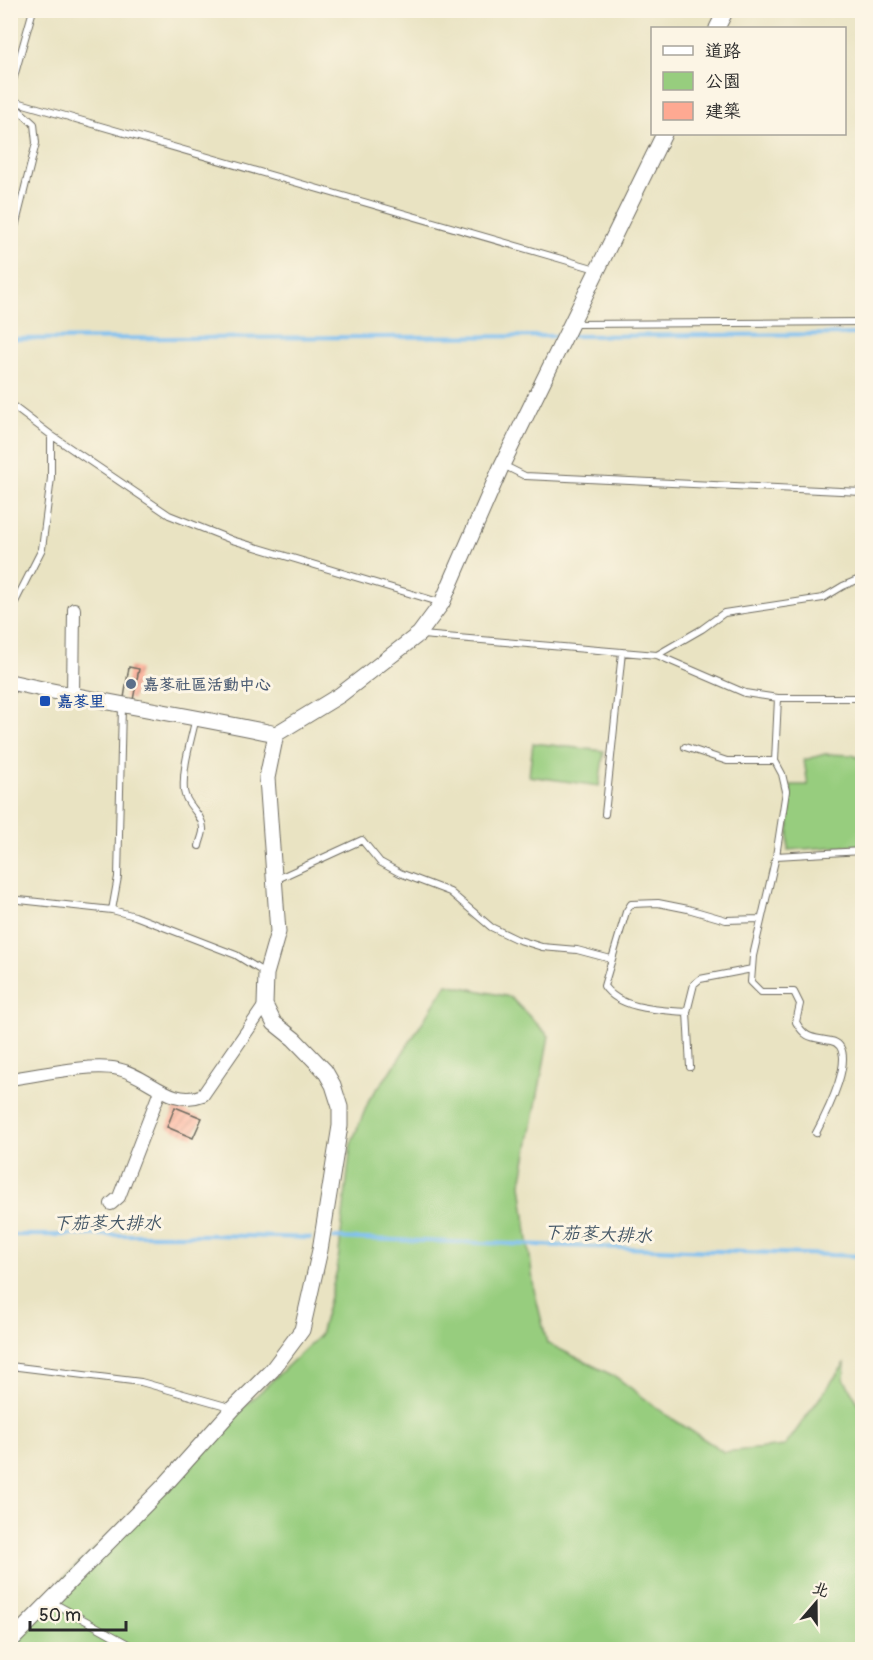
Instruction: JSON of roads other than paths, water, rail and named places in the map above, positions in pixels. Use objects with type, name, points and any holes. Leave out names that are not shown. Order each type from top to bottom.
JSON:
[{"type":"street","points":[[718,27],[726,10]]},
{"type":"street","points":[[12,682],[276,734],[340,695],[419,634],[442,603],[502,465],[663,135]]},
{"type":"street","points":[[73,695],[74,609]]},
{"type":"street","points":[[10,1642],[163,1487],[272,1370],[302,1330],[320,1250],[340,1126],[340,1107],[333,1085],[325,1071],[294,1039],[274,1023],[265,1005],[266,974],[278,932],[267,778],[276,734]]},
{"type":"street","points":[[10,1079],[102,1067],[120,1069],[154,1085],[160,1091],[191,1100],[203,1095],[265,1005]]},
{"type":"street","points":[[111,1204],[119,1197],[160,1091]]},
{"type":"lane","points":[[10,91],[33,10]]},
{"type":"lane","points":[[10,101],[34,123],[36,143],[10,247]]},
{"type":"lane","points":[[10,101],[596,269]]},
{"type":"lane","points":[[570,324],[862,322]]},
{"type":"lane","points":[[10,404],[51,435],[169,515],[232,540],[442,603]]},
{"type":"lane","points":[[10,612],[42,549],[51,478],[51,435]]},
{"type":"lane","points":[[502,465],[525,476],[862,492]]},
{"type":"lane","points":[[657,655],[702,629],[724,613],[823,597],[862,578]]},
{"type":"lane","points":[[419,634],[657,655],[746,693],[778,698],[862,698]]},
{"type":"lane","points":[[605,814],[622,652]]},
{"type":"lane","points":[[10,701],[12,682]]},
{"type":"lane","points":[[778,698],[774,761],[782,774],[786,791],[776,856],[760,919],[751,982],[761,992],[794,992],[800,1004],[796,1022],[802,1033],[817,1040],[834,1041],[840,1047],[844,1061],[836,1091],[816,1133]]},
{"type":"lane","points":[[112,910],[118,877],[122,705]]},
{"type":"lane","points":[[196,717],[187,759],[184,792],[188,804],[200,818],[204,828],[199,846]]},
{"type":"lane","points":[[685,747],[727,761],[774,761]]},
{"type":"lane","points":[[274,881],[362,840],[380,862],[400,873],[450,892],[491,927],[516,939],[542,947],[577,950],[611,959]]},
{"type":"lane","points":[[776,856],[862,851]]},
{"type":"lane","points":[[10,899],[112,910],[163,925],[236,955],[266,974]]},
{"type":"lane","points":[[687,1012],[647,1008],[611,996],[604,986],[626,912],[631,904],[658,903],[726,920],[760,919]]},
{"type":"lane","points":[[690,1067],[687,1012],[694,984],[700,979],[752,969]]},
{"type":"lane","points":[[10,1366],[141,1382],[234,1409]]},
{"type":"lane","points":[[50,1601],[139,1650]]},
{"type":"waterway","points":[[569,336],[862,334]]},
{"type":"waterway","points":[[10,339],[562,336]]},
{"type":"waterway","name":"下茄苳大排水","points":[[10,1235],[213,1235],[310,1238]]},
{"type":"waterway","name":"下茄苳大排水","points":[[333,1238],[862,1256]]},
{"type":"place","name":"嘉苳社區活動中心","points":[[131,684]]},
{"type":"place","name":"嘉苳里","points":[[45,701]]}]
